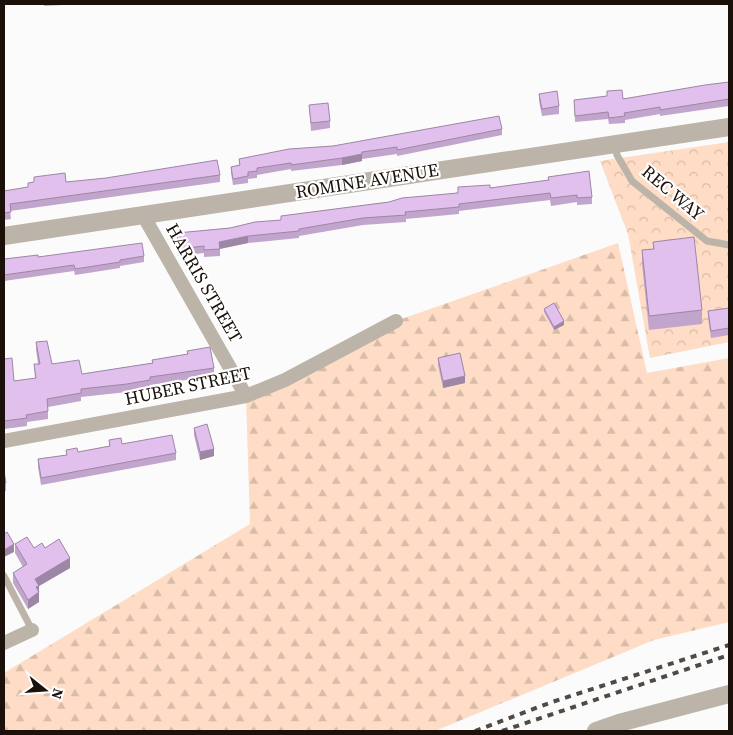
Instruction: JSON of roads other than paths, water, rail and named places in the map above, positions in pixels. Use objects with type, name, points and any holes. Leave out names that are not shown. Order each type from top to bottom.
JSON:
[{"type":"street","name":"ROMINE AVENUE","points":[[4,236],[729,127]]},
{"type":"street","name":"HARRIS STREET","points":[[143,215],[246,396]]},
{"type":"street","name":"HUBER STREET","points":[[4,441],[246,396],[285,380],[396,321]]},
{"type":"street","points":[[4,643],[32,630]]},
{"type":"street","points":[[596,731],[619,723],[729,694]]},
{"type":"lane","name":"REC WAY","points":[[615,144],[617,155],[632,181],[708,241],[729,245]]},
{"type":"lane","points":[[4,576],[32,630]]},
{"type":"railway","points":[[475,731],[552,702],[729,645]]},
{"type":"railway","points":[[502,731],[729,655]]}]
